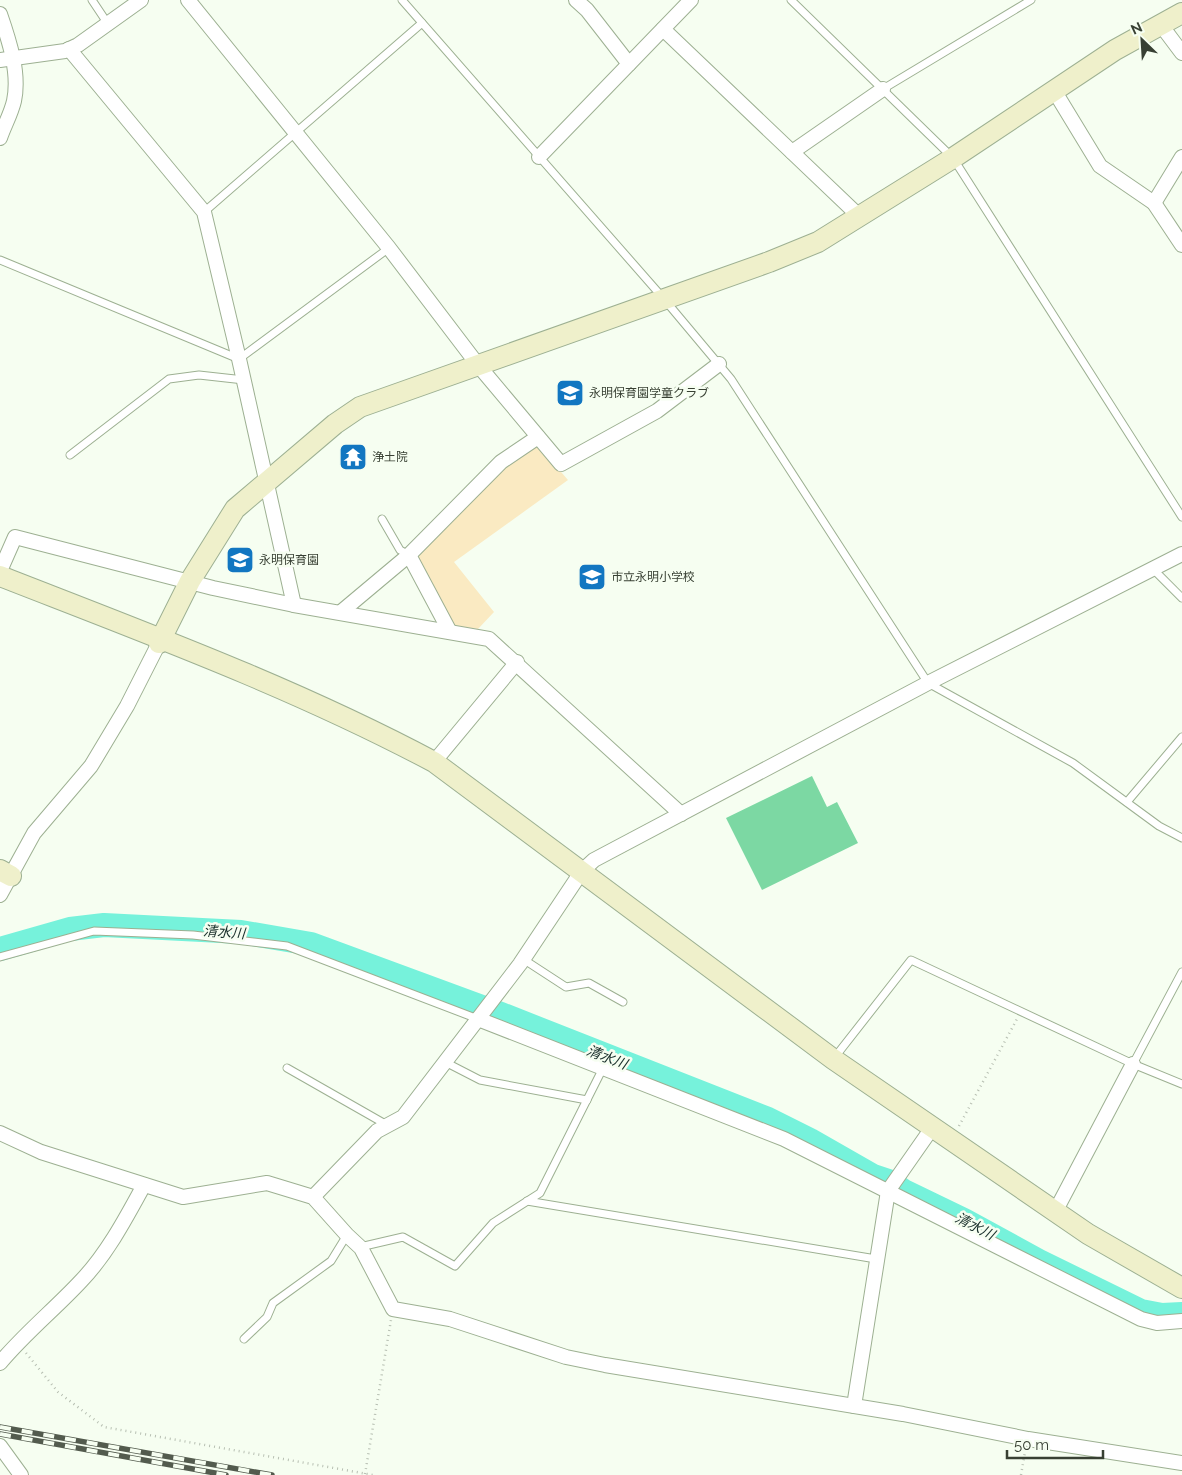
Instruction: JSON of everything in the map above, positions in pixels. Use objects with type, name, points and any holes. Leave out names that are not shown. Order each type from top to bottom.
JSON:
[{"type":"street","points":[[6,59],[69,49],[141,0]]},
{"type":"street","points":[[188,0],[389,248],[478,365],[561,464],[657,411],[718,364]]},
{"type":"street","points":[[576,0],[587,10],[629,64]]},
{"type":"street","points":[[539,157],[691,0]]},
{"type":"street","points":[[0,895],[6,873],[34,833],[91,766],[127,706],[190,581],[235,509],[335,424],[360,407],[770,262],[818,242],[953,158],[1114,50],[1182,13]]},
{"type":"street","points":[[0,14],[6,59],[15,81],[14,101],[0,138]]},
{"type":"street","points":[[1161,25],[1182,53]]},
{"type":"street","points":[[663,29],[859,216]]},
{"type":"street","points":[[69,49],[204,212],[294,605]]},
{"type":"street","points":[[792,152],[883,89]]},
{"type":"street","points":[[1054,92],[1100,166],[1154,203],[1182,245]]},
{"type":"street","points":[[1154,203],[1182,157]]},
{"type":"street","points":[[341,612],[409,555],[502,462],[538,437]]},
{"type":"street","points":[[0,571],[15,537],[294,605],[489,639],[517,662],[681,814]]},
{"type":"street","points":[[313,1197],[377,1130],[403,1117],[523,960],[582,871],[594,860],[928,683],[1182,554]]},
{"type":"street","points":[[409,555],[450,632]]},
{"type":"street","points":[[0,576],[366,726],[434,762],[833,1060],[1088,1234],[1182,1288]]},
{"type":"street","points":[[434,762],[517,662]]},
{"type":"street","points":[[478,1020],[784,1139],[1141,1319],[1157,1323],[1182,1321]]},
{"type":"street","points":[[1055,1212],[1132,1064]]},
{"type":"street","points":[[854,1406],[888,1191],[932,1128]]},
{"type":"street","points":[[0,1133],[42,1152],[183,1197],[267,1183],[313,1197],[360,1247],[392,1309],[450,1319],[566,1357],[693,1381],[854,1406],[1028,1439],[1182,1463]]},
{"type":"street","points":[[0,1363],[17,1343],[82,1280],[118,1232],[144,1185]]},
{"type":"street","points":[[0,1446],[21,1475]]},
{"type":"lane","points":[[92,0],[108,24]]},
{"type":"lane","points":[[402,0],[664,299],[731,379],[928,683],[1073,763],[1158,826],[1182,838]]},
{"type":"lane","points":[[791,0],[953,158],[1182,517]]},
{"type":"lane","points":[[883,89],[1031,0]]},
{"type":"lane","points":[[204,212],[422,23]]},
{"type":"lane","points":[[0,260],[239,359],[389,248]]},
{"type":"lane","points":[[70,455],[169,379],[199,375],[244,380]]},
{"type":"lane","points":[[382,519],[400,550],[409,555]]},
{"type":"lane","points":[[1153,569],[1182,598]]},
{"type":"lane","points":[[1127,802],[1182,738]]},
{"type":"lane","points":[[0,956],[94,931],[193,935],[287,946],[478,1020]]},
{"type":"lane","points":[[523,960],[566,987],[589,983],[623,1002]]},
{"type":"lane","points":[[833,1060],[911,960],[1132,1064],[1182,1084]]},
{"type":"lane","points":[[1132,1064],[1182,972]]},
{"type":"lane","points":[[445,1062],[480,1080],[587,1100]]},
{"type":"lane","points":[[287,1068],[387,1125]]},
{"type":"lane","points":[[360,1247],[403,1237],[454,1266],[493,1223],[540,1193],[603,1068]]},
{"type":"lane","points":[[527,1202],[876,1258]]},
{"type":"lane","points":[[244,1339],[267,1317],[273,1303],[331,1261],[347,1235]]},
{"type":"path","points":[[951,1140],[1021,1012]]},
{"type":"path","points":[[365,1474],[392,1309]]},
{"type":"path","points":[[17,1343],[58,1392],[104,1427],[373,1475]]},
{"type":"path","points":[[1021,1475],[1028,1439]]},
{"type":"shaded area","points":[[536,443],[568,480],[454,562],[494,612],[478,629],[454,626],[416,558],[417,553],[501,467]]},
{"type":"building","points":[[812,776],[827,807],[837,802],[858,843],[762,890],[726,818]]},
{"type":"waterway","name":"清水川","points":[[0,949],[70,929],[104,925],[241,932],[311,944],[501,1014],[768,1119],[810,1140],[873,1176],[891,1182],[904,1191],[964,1220],[1039,1261],[1141,1311],[1162,1315],[1182,1314]]},
{"type":"railway","points":[[0,1427],[272,1475]]},
{"type":"railway","points":[[0,1434],[226,1475]]},
{"type":"place","name":"永明保育園学童クラブ","points":[[570,393]]},
{"type":"place","name":"浄土院","points":[[353,457]]},
{"type":"place","name":"永明保育園","points":[[240,560]]},
{"type":"place","name":"市立永明小学校","points":[[592,577]]}]
